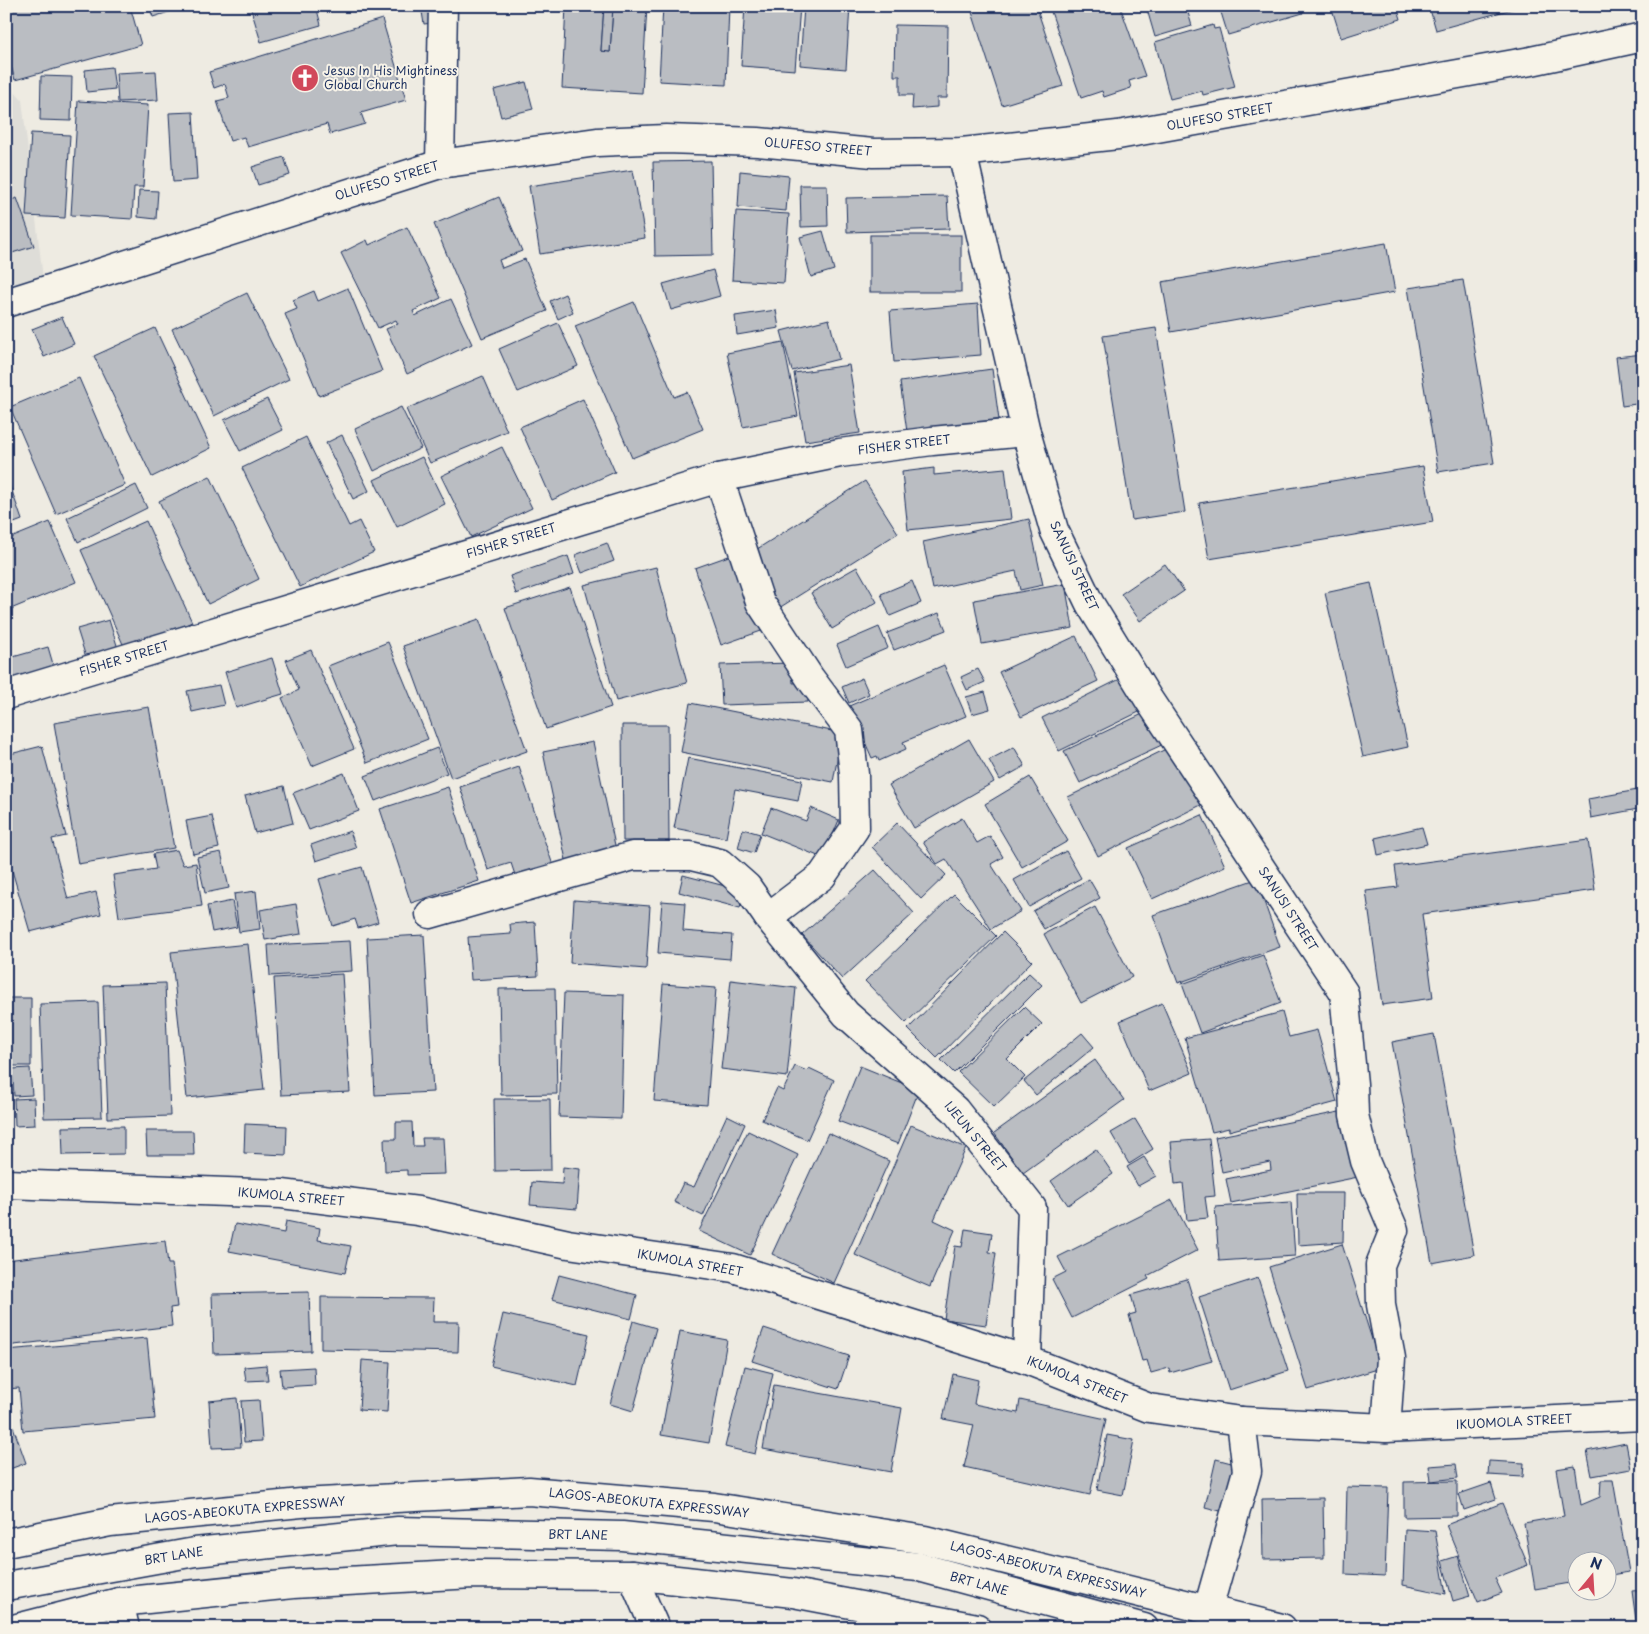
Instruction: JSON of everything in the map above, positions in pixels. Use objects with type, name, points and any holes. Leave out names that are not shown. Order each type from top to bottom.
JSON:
[{"type":"main road","points":[[440,164],[444,6]]},
{"type":"main road","name":"OLUFESO STREET","points":[[6,303],[440,164],[597,142],[666,139],[758,142],[872,153],[962,152],[1118,136],[1531,61],[1643,37]]},
{"type":"main road","name":"SANUSI STREET","points":[[962,152],[1026,432],[1054,530],[1090,604],[1149,700],[1344,993],[1354,1084],[1354,1115],[1364,1161],[1394,1230],[1380,1265],[1381,1305],[1391,1358],[1386,1428]]},
{"type":"main road","name":"FISHER STREET","points":[[6,695],[719,478],[840,453],[932,441],[1026,432]]},
{"type":"main road","points":[[719,478],[760,602],[810,678],[849,730],[854,774],[855,828],[822,876],[768,917]]},
{"type":"main road","name":"IJEUN STREET","points":[[430,914],[633,856],[692,856],[720,864],[747,887],[768,917],[846,1014],[955,1110],[1032,1208],[1027,1360]]},
{"type":"main road","name":"IKUMOLA STREET","points":[[6,1184],[282,1194],[418,1211],[568,1244],[733,1268],[1027,1360],[1149,1408],[1241,1421],[1386,1428]]},
{"type":"main road","name":"IKUOMOLA STREET","points":[[1386,1428],[1643,1416]]},
{"type":"main road","points":[[1208,1609],[1247,1471],[1241,1421]]},
{"type":"main road","name":"LAGOS-ABEOKUTA EXPRESSWAY","points":[[6,1543],[110,1522],[301,1503],[529,1492],[714,1507],[925,1540],[1282,1628]]},
{"type":"main road","name":"BRT LANE","points":[[6,1586],[195,1552],[398,1531],[622,1536],[919,1568],[1144,1628]]},
{"type":"main road","points":[[17,1628],[120,1602],[293,1584],[473,1574],[632,1575],[793,1593],[977,1628]]},
{"type":"main road","points":[[632,1575],[655,1628]]},
{"type":"main road","points":[[120,1602],[125,1628]]},
{"type":"shaded area","points":[[6,83],[22,100],[44,287],[6,299]]},
{"type":"building","points":[[6,6],[130,6],[141,45],[15,80],[6,48]]},
{"type":"building","points":[[149,6],[171,6],[172,11],[153,17]]},
{"type":"building","points":[[250,6],[316,6],[321,25],[261,42]]},
{"type":"building","points":[[421,6],[437,6],[440,22],[424,24]]},
{"type":"building","points":[[566,6],[604,6],[601,51],[610,52],[613,6],[647,6],[642,93],[562,88]]},
{"type":"building","points":[[604,6],[613,6],[610,52],[601,51]]},
{"type":"building","points":[[663,6],[729,6],[726,85],[659,81]]},
{"type":"building","points":[[745,6],[800,6],[795,70],[741,66]]},
{"type":"building","points":[[804,6],[850,6],[846,69],[800,65]]},
{"type":"building","points":[[970,6],[1036,6],[1063,86],[1002,105]]},
{"type":"building","points":[[1049,6],[1120,6],[1145,76],[1129,81],[1131,88],[1104,97],[1102,91],[1081,98]]},
{"type":"building","points":[[1146,6],[1186,6],[1192,26],[1155,37]]},
{"type":"building","points":[[1219,6],[1301,6],[1303,13],[1228,35]]},
{"type":"building","points":[[1331,6],[1397,6],[1401,19],[1341,38]]},
{"type":"building","points":[[1429,6],[1516,6],[1516,8],[1436,30]]},
{"type":"building","name":"Jesus In His Mightiness Global Church","points":[[382,19],[406,100],[361,113],[365,124],[330,134],[327,124],[248,147],[244,137],[230,141],[217,101],[229,98],[225,84],[214,88],[209,72]]},
{"type":"building","points":[[895,25],[948,26],[947,98],[937,98],[937,107],[912,109],[913,95],[900,95],[900,76],[894,76]]},
{"type":"building","points":[[1213,25],[1214,29],[1219,28],[1235,87],[1203,95],[1202,91],[1170,99],[1155,42]]},
{"type":"building","points":[[112,67],[115,89],[87,92],[85,70]]},
{"type":"building","points":[[156,71],[158,100],[118,102],[116,73]]},
{"type":"building","points":[[41,76],[72,77],[71,121],[40,120]]},
{"type":"building","points":[[526,82],[533,109],[501,117],[494,90]]},
{"type":"building","points":[[78,101],[148,105],[143,187],[134,187],[132,219],[71,215]]},
{"type":"building","points":[[193,112],[197,180],[173,182],[169,113]]},
{"type":"building","points":[[31,133],[70,135],[65,218],[26,216]]},
{"type":"building","points":[[284,157],[290,175],[258,185],[252,167]]},
{"type":"building","points":[[711,161],[713,255],[655,256],[653,162]]},
{"type":"building","points":[[633,170],[645,238],[540,254],[529,186]]},
{"type":"building","points":[[740,171],[789,176],[786,211],[738,207]]},
{"type":"building","points":[[800,185],[827,185],[828,226],[801,227]]},
{"type":"building","points":[[139,190],[158,191],[156,219],[138,217]]},
{"type":"building","points":[[947,196],[949,229],[847,232],[846,198]]},
{"type":"building","points":[[499,197],[522,251],[499,260],[502,268],[525,259],[547,311],[482,338],[434,224]]},
{"type":"building","points":[[17,198],[34,246],[6,255],[6,202]]},
{"type":"building","points":[[736,211],[789,214],[784,283],[732,280]]},
{"type":"building","points":[[407,227],[441,298],[413,311],[415,316],[451,299],[472,344],[407,374],[386,329],[398,324],[396,320],[378,328],[341,253],[367,240],[369,245]]},
{"type":"building","points":[[823,231],[834,270],[811,277],[800,237]]},
{"type":"building","points":[[870,235],[961,235],[961,292],[870,292]]},
{"type":"building","points":[[1386,243],[1395,292],[1171,332],[1162,282]]},
{"type":"building","points":[[713,270],[720,296],[671,310],[663,284]]},
{"type":"building","points":[[1463,280],[1494,463],[1438,472],[1408,288]]},
{"type":"building","points":[[348,288],[382,371],[319,396],[285,314],[297,309],[293,300],[314,291],[318,301]]},
{"type":"building","points":[[247,293],[289,379],[214,416],[172,329]]},
{"type":"building","points":[[565,294],[573,312],[558,319],[550,301]]},
{"type":"building","points":[[634,302],[674,397],[687,392],[703,429],[632,458],[575,326]]},
{"type":"building","points":[[978,304],[981,355],[894,362],[890,311]]},
{"type":"building","points":[[776,310],[779,328],[737,335],[735,316]]},
{"type":"building","points":[[62,317],[74,344],[44,357],[32,329]]},
{"type":"building","points":[[829,319],[839,359],[792,371],[781,331]]},
{"type":"building","points":[[558,323],[578,366],[518,392],[499,349]]},
{"type":"building","points":[[155,328],[211,448],[152,477],[94,356]]},
{"type":"building","points":[[1156,328],[1185,512],[1132,520],[1103,336]]},
{"type":"building","points":[[783,342],[798,416],[743,427],[727,353]]},
{"type":"building","points":[[1643,354],[1643,403],[1622,406],[1616,357]]},
{"type":"building","points":[[849,365],[860,433],[805,441],[794,373]]},
{"type":"building","points":[[992,369],[999,420],[907,432],[900,382]]},
{"type":"building","points":[[483,376],[507,431],[430,463],[406,409]]},
{"type":"building","points":[[79,378],[125,485],[56,514],[10,407]]},
{"type":"building","points":[[267,399],[283,430],[240,451],[224,420]]},
{"type":"building","points":[[583,399],[615,472],[552,500],[520,427]]},
{"type":"building","points":[[401,407],[421,448],[374,471],[355,429]]},
{"type":"building","points":[[342,435],[369,491],[353,499],[326,443]]},
{"type":"building","points":[[306,437],[349,526],[359,521],[374,552],[300,587],[242,468]]},
{"type":"building","points":[[502,447],[532,508],[471,537],[441,476]]},
{"type":"building","points":[[422,457],[445,504],[397,527],[374,480]]},
{"type":"building","points":[[1423,466],[1433,522],[1209,559],[1199,503]]},
{"type":"building","points":[[934,468],[934,475],[1005,468],[1011,519],[908,530],[902,472]]},
{"type":"building","points":[[6,474],[22,520],[6,526]]},
{"type":"building","points":[[210,476],[259,579],[208,604],[159,501]]},
{"type":"building","points":[[865,481],[898,533],[779,608],[746,556]]},
{"type":"building","points":[[136,485],[147,508],[78,542],[67,518]]},
{"type":"building","points":[[1029,519],[1043,585],[1020,590],[1016,571],[933,589],[923,542]]},
{"type":"building","points":[[146,521],[192,622],[126,651],[81,550]]},
{"type":"building","points":[[50,522],[76,582],[6,611],[6,540]]},
{"type":"building","points":[[607,543],[614,561],[582,573],[575,555]]},
{"type":"building","points":[[740,552],[767,629],[721,645],[695,568]]},
{"type":"building","points":[[568,556],[574,574],[516,594],[510,576]]},
{"type":"building","points":[[1165,564],[1184,591],[1140,621],[1121,594]]},
{"type":"building","points":[[656,567],[687,683],[616,701],[584,585]]},
{"type":"building","points":[[857,567],[877,602],[832,629],[811,593]]},
{"type":"building","points":[[912,581],[921,603],[890,616],[881,594]]},
{"type":"building","points":[[1371,583],[1408,747],[1363,757],[1325,593]]},
{"type":"building","points":[[1065,584],[1073,628],[982,644],[974,600]]},
{"type":"building","points":[[570,587],[611,707],[546,729],[505,608]]},
{"type":"building","points":[[939,613],[946,630],[894,650],[887,633]]},
{"type":"building","points":[[479,619],[527,751],[451,778],[403,646]]},
{"type":"building","points":[[109,620],[121,658],[89,667],[77,629]]},
{"type":"building","points":[[879,627],[888,648],[846,666],[837,645]]},
{"type":"building","points":[[1076,636],[1098,681],[1021,717],[999,672]]},
{"type":"building","points":[[388,642],[428,739],[367,763],[328,666]]},
{"type":"building","points":[[48,647],[55,671],[6,685],[6,659]]},
{"type":"building","points":[[311,650],[354,749],[312,766],[282,698],[299,690],[286,660]]},
{"type":"building","points":[[272,658],[283,694],[236,708],[225,672]]},
{"type":"building","points":[[792,663],[793,683],[808,682],[808,702],[722,705],[720,665]]},
{"type":"building","points":[[944,665],[966,716],[903,742],[906,749],[879,761],[877,756],[872,758],[849,706]]},
{"type":"building","points":[[978,669],[985,682],[967,690],[961,677]]},
{"type":"building","points":[[1124,677],[1141,711],[1059,751],[1042,718]]},
{"type":"building","points":[[862,678],[869,694],[849,703],[842,687]]},
{"type":"building","points":[[219,685],[224,705],[192,712],[187,691]]},
{"type":"building","points":[[985,692],[990,709],[972,714],[966,697]]},
{"type":"building","points":[[690,703],[842,733],[833,782],[681,752]]},
{"type":"building","points":[[149,707],[174,848],[78,864],[54,723]]},
{"type":"building","points":[[1151,710],[1166,743],[1080,783],[1064,751]]},
{"type":"building","points":[[622,725],[668,725],[669,841],[623,841]]},
{"type":"building","points":[[969,739],[994,782],[914,828],[889,785]]},
{"type":"building","points":[[593,742],[616,850],[566,860],[543,752]]},
{"type":"building","points":[[42,746],[66,836],[52,839],[68,899],[96,892],[101,914],[30,932],[6,850],[6,755]]},
{"type":"building","points":[[1172,746],[1201,805],[1098,856],[1068,797]]},
{"type":"building","points":[[1014,747],[1025,766],[1000,780],[989,760]]},
{"type":"building","points":[[437,748],[447,773],[375,801],[365,776]]},
{"type":"building","points":[[688,758],[802,780],[798,801],[735,789],[726,838],[674,828]]},
{"type":"building","points":[[519,767],[555,871],[518,884],[511,863],[488,870],[460,787]]},
{"type":"building","points":[[344,773],[359,811],[309,830],[293,793]]},
{"type":"building","points":[[1030,777],[1068,841],[1022,867],[985,804]]},
{"type":"building","points":[[284,786],[293,823],[255,833],[245,796]]},
{"type":"building","points":[[448,787],[479,881],[411,903],[380,809]]},
{"type":"building","points":[[1643,789],[1643,808],[1591,818],[1588,799]]},
{"type":"building","points":[[771,808],[806,821],[811,808],[839,820],[823,858],[761,833]]},
{"type":"building","points":[[1202,815],[1225,866],[1152,899],[1128,848]]},
{"type":"building","points":[[212,816],[219,848],[193,854],[186,821]]},
{"type":"building","points":[[962,818],[977,843],[990,836],[1003,857],[991,864],[1021,911],[991,929],[946,859],[937,864],[923,842]]},
{"type":"building","points":[[897,823],[946,875],[921,899],[872,847]]},
{"type":"building","points":[[1422,827],[1427,844],[1378,855],[1375,838]]},
{"type":"building","points":[[743,829],[760,834],[754,853],[738,848]]},
{"type":"building","points":[[350,831],[356,848],[316,861],[311,845]]},
{"type":"building","points":[[1588,840],[1595,890],[1422,914],[1433,998],[1382,1005],[1366,891],[1398,887],[1395,866]]},
{"type":"building","points":[[177,850],[183,865],[196,863],[202,906],[119,917],[113,875],[156,869],[153,854]]},
{"type":"building","points":[[1066,851],[1081,878],[1029,907],[1014,880]]},
{"type":"building","points":[[221,852],[229,888],[205,893],[197,857]]},
{"type":"building","points":[[362,867],[378,922],[358,928],[355,919],[333,926],[319,879]]},
{"type":"building","points":[[875,870],[914,913],[842,979],[802,935]]},
{"type":"building","points":[[683,875],[744,891],[740,908],[679,892]]},
{"type":"building","points":[[1089,879],[1100,898],[1044,929],[1033,911]]},
{"type":"building","points":[[1256,879],[1280,947],[1178,983],[1153,915]]},
{"type":"building","points":[[256,891],[260,929],[239,932],[234,894]]},
{"type":"building","points":[[954,894],[996,936],[906,1023],[865,981]]},
{"type":"building","points":[[574,900],[650,906],[646,969],[570,963]]},
{"type":"building","points":[[232,901],[237,927],[212,932],[207,906]]},
{"type":"building","points":[[662,901],[685,903],[683,931],[732,935],[730,959],[658,953]]},
{"type":"building","points":[[296,904],[301,934],[265,940],[260,910]]},
{"type":"building","points":[[1095,907],[1132,977],[1081,1003],[1044,934]]},
{"type":"building","points":[[535,922],[538,976],[471,980],[468,937],[511,934],[510,924]]},
{"type":"building","points":[[1003,932],[1032,961],[937,1058],[908,1029]]},
{"type":"building","points":[[424,935],[433,1092],[375,1095],[367,938]]},
{"type":"building","points":[[350,941],[352,971],[270,976],[268,945]]},
{"type":"building","points":[[248,944],[264,1090],[187,1098],[171,952]]},
{"type":"building","points":[[1263,955],[1281,1003],[1200,1033],[1182,984]]},
{"type":"building","points":[[1029,973],[1042,985],[954,1073],[941,1060]]},
{"type":"building","points":[[342,974],[350,1092],[281,1095],[274,978]]},
{"type":"building","points":[[731,980],[796,988],[787,1077],[721,1069]]},
{"type":"building","points":[[165,983],[170,1116],[108,1118],[103,985]]},
{"type":"building","points":[[663,984],[716,988],[707,1105],[654,1101]]},
{"type":"building","points":[[555,988],[557,1094],[501,1095],[499,989]]},
{"type":"building","points":[[564,993],[624,995],[621,1119],[559,1117]]},
{"type":"building","points":[[9,998],[31,998],[31,1066],[8,1066]]},
{"type":"building","points":[[98,1002],[102,1117],[44,1118],[40,1004]]},
{"type":"building","points":[[1162,1003],[1192,1073],[1149,1091],[1120,1021]]},
{"type":"building","points":[[1024,1007],[1042,1024],[1007,1059],[1025,1077],[994,1107],[958,1072]]},
{"type":"building","points":[[1282,1012],[1289,1037],[1317,1030],[1337,1102],[1229,1131],[1229,1128],[1212,1132],[1185,1038]]},
{"type":"building","points":[[1082,1033],[1094,1047],[1036,1095],[1024,1081]]},
{"type":"building","points":[[1434,1034],[1474,1255],[1432,1263],[1392,1042]]},
{"type":"building","points":[[1095,1060],[1124,1100],[1023,1173],[994,1133]]},
{"type":"building","points":[[795,1066],[807,1071],[809,1068],[834,1080],[807,1140],[762,1120],[777,1088],[783,1091]]},
{"type":"building","points":[[860,1066],[919,1090],[898,1144],[838,1121]]},
{"type":"building","points":[[30,1068],[32,1095],[14,1096],[12,1069]]},
{"type":"building","points":[[34,1098],[35,1125],[15,1126],[14,1099]]},
{"type":"building","points":[[494,1099],[550,1099],[551,1170],[495,1171]]},
{"type":"building","points":[[1344,1111],[1358,1177],[1231,1203],[1226,1179],[1271,1170],[1270,1162],[1222,1172],[1215,1137]]},
{"type":"building","points":[[727,1115],[745,1124],[703,1216],[674,1202],[683,1183],[694,1187]]},
{"type":"building","points":[[1135,1119],[1153,1149],[1129,1164],[1111,1133]]},
{"type":"building","points":[[396,1122],[412,1122],[413,1146],[423,1146],[422,1138],[443,1138],[445,1174],[407,1175],[407,1170],[385,1171],[384,1139],[396,1139]]},
{"type":"building","points":[[245,1124],[287,1126],[286,1155],[244,1153]]},
{"type":"building","points":[[911,1125],[966,1148],[934,1220],[955,1230],[930,1287],[855,1255]]},
{"type":"building","points":[[124,1126],[124,1154],[63,1155],[62,1127]]},
{"type":"building","points":[[146,1131],[193,1131],[194,1155],[147,1155]]},
{"type":"building","points":[[748,1131],[798,1155],[750,1255],[699,1231]]},
{"type":"building","points":[[828,1133],[889,1161],[834,1283],[772,1254]]},
{"type":"building","points":[[1209,1139],[1215,1196],[1205,1197],[1208,1218],[1187,1220],[1183,1183],[1175,1184],[1171,1142]]},
{"type":"building","points":[[1096,1149],[1113,1174],[1068,1205],[1051,1181]]},
{"type":"building","points":[[1144,1157],[1156,1176],[1138,1186],[1127,1167]]},
{"type":"building","points":[[563,1167],[580,1169],[577,1209],[530,1205],[532,1182],[562,1184]]},
{"type":"building","points":[[1297,1193],[1344,1193],[1343,1242],[1298,1245]]},
{"type":"building","points":[[1172,1200],[1198,1250],[1147,1276],[1149,1279],[1072,1318],[1052,1279],[1066,1272],[1058,1257]]},
{"type":"building","points":[[1291,1202],[1295,1256],[1219,1261],[1215,1207]]},
{"type":"building","points":[[286,1221],[320,1228],[318,1240],[351,1246],[345,1273],[229,1251],[235,1224],[284,1233]]},
{"type":"building","points":[[965,1229],[992,1233],[989,1252],[996,1253],[986,1325],[944,1319],[955,1246],[962,1247]]},
{"type":"building","points":[[165,1241],[168,1264],[172,1264],[177,1307],[170,1308],[172,1326],[6,1346],[6,1260]]},
{"type":"building","points":[[1342,1244],[1381,1368],[1308,1390],[1269,1267]]},
{"type":"building","points":[[559,1275],[637,1295],[631,1319],[552,1299]]},
{"type":"building","points":[[1258,1278],[1288,1371],[1229,1390],[1199,1297]]},
{"type":"building","points":[[1187,1279],[1212,1361],[1170,1373],[1169,1368],[1151,1373],[1147,1360],[1142,1361],[1129,1315],[1136,1313],[1131,1295]]},
{"type":"building","points":[[309,1292],[311,1351],[214,1354],[212,1294]]},
{"type":"building","points":[[321,1297],[434,1298],[433,1322],[459,1322],[458,1352],[321,1349]]},
{"type":"building","points":[[503,1314],[589,1334],[577,1386],[491,1366]]},
{"type":"building","points":[[633,1321],[656,1328],[633,1411],[610,1404]]},
{"type":"building","points":[[764,1328],[849,1356],[838,1389],[752,1361]]},
{"type":"building","points":[[680,1331],[727,1340],[709,1443],[661,1435]]},
{"type":"building","points":[[147,1338],[155,1419],[23,1431],[19,1388],[6,1389],[6,1350]]},
{"type":"building","points":[[362,1360],[390,1362],[387,1412],[359,1410]]},
{"type":"building","points":[[266,1365],[268,1380],[246,1381],[244,1367]]},
{"type":"building","points":[[745,1366],[773,1373],[755,1454],[725,1447]]},
{"type":"building","points":[[314,1367],[315,1385],[282,1387],[280,1369]]},
{"type":"building","points":[[953,1374],[978,1380],[974,1404],[1018,1413],[1020,1400],[1106,1419],[1090,1495],[964,1467],[974,1425],[943,1419]]},
{"type":"building","points":[[774,1385],[902,1408],[891,1472],[763,1449]]},
{"type":"building","points":[[237,1398],[241,1447],[212,1448],[209,1401]]},
{"type":"building","points":[[259,1400],[262,1441],[244,1442],[241,1401]]},
{"type":"building","points":[[6,1407],[26,1463],[7,1470],[6,1469]]},
{"type":"building","points":[[1107,1435],[1134,1440],[1123,1495],[1097,1490]]},
{"type":"building","points":[[1626,1443],[1631,1469],[1592,1476],[1587,1451]]},
{"type":"building","points":[[1216,1459],[1239,1465],[1228,1513],[1205,1507]]},
{"type":"building","points":[[1489,1461],[1524,1463],[1523,1477],[1488,1475]]},
{"type":"building","points":[[1456,1464],[1458,1478],[1431,1481],[1429,1466]]},
{"type":"building","points":[[1575,1466],[1581,1505],[1600,1497],[1601,1480],[1613,1480],[1629,1572],[1616,1574],[1616,1552],[1566,1552],[1566,1584],[1535,1589],[1524,1523],[1564,1516],[1556,1469]]},
{"type":"building","points":[[1457,1481],[1457,1516],[1404,1517],[1404,1482]]},
{"type":"building","points":[[1491,1483],[1496,1499],[1464,1510],[1459,1494]]},
{"type":"building","points":[[1347,1487],[1388,1488],[1385,1576],[1345,1574]]},
{"type":"building","points":[[1323,1498],[1324,1558],[1263,1559],[1262,1499]]},
{"type":"building","points":[[1502,1503],[1528,1565],[1495,1578],[1502,1593],[1478,1602],[1446,1525]]},
{"type":"building","points":[[1405,1529],[1435,1531],[1446,1594],[1403,1585]]},
{"type":"building","points":[[1458,1556],[1470,1596],[1453,1601],[1442,1561]]},
{"type":"building","points":[[1643,1590],[1643,1628],[1637,1628],[1632,1591]]},
{"type":"place","name":"Jesus In His Mightiness Global Church","points":[[305,78]]}]
